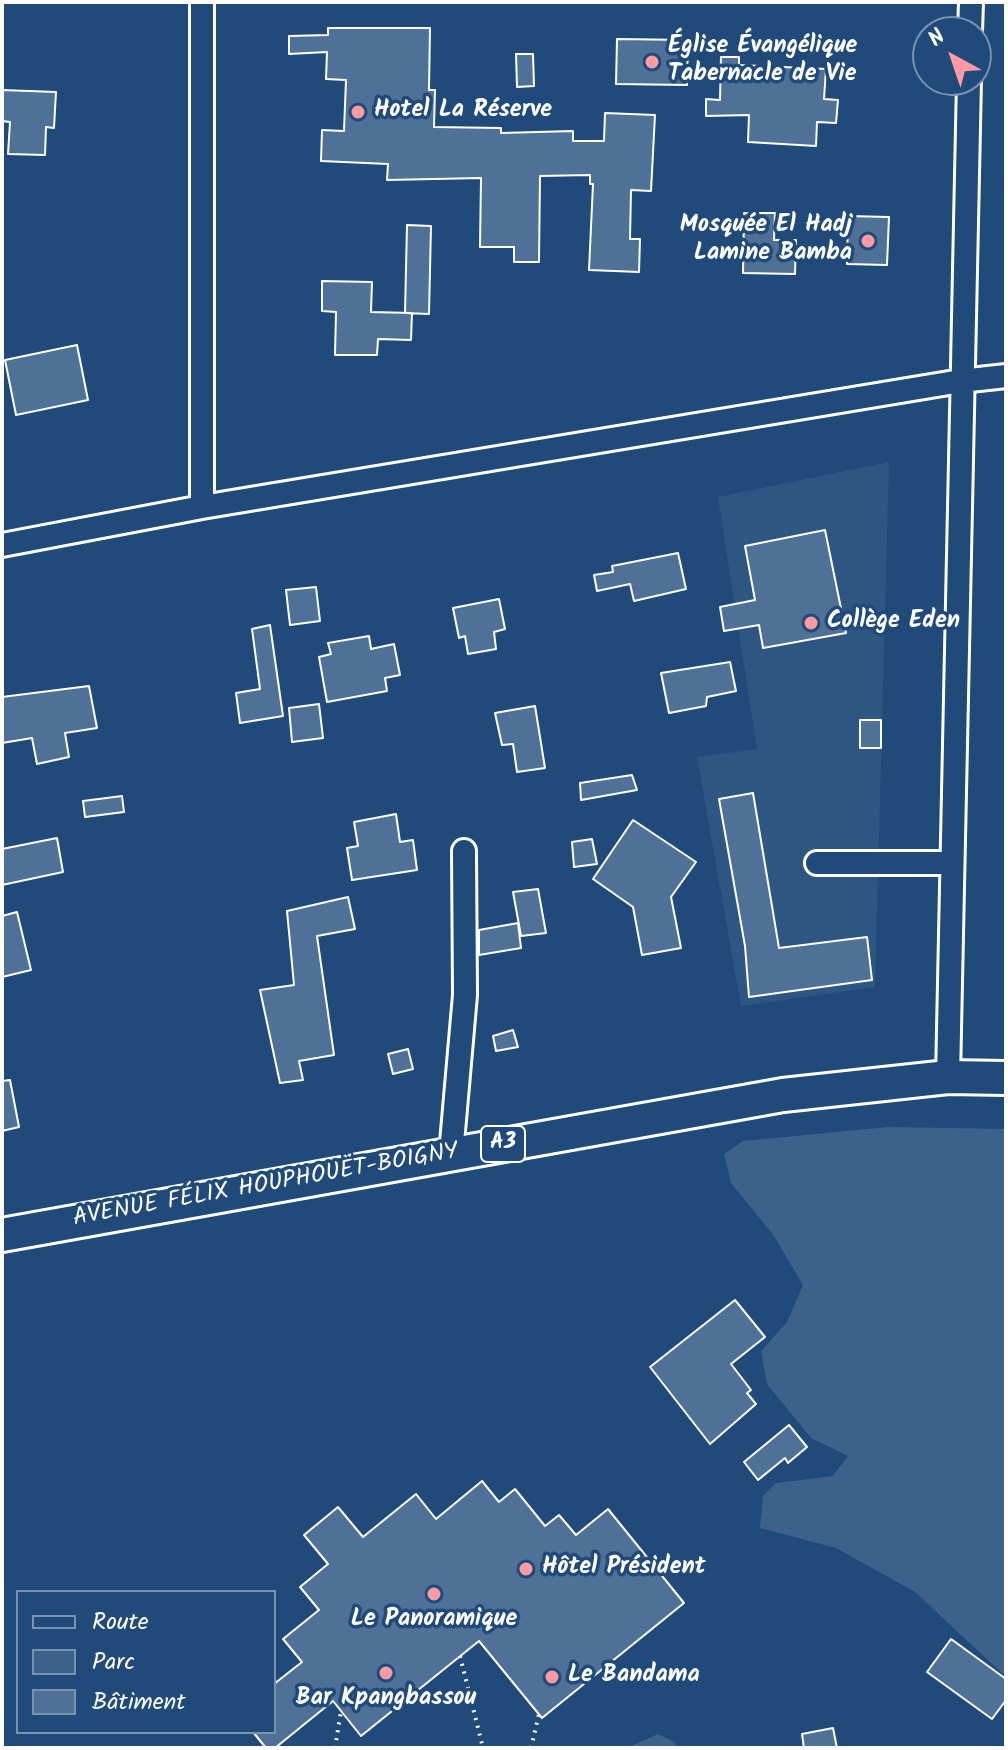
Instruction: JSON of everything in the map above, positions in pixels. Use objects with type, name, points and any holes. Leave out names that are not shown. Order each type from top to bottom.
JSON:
[{"type":"highway","name":"AVENUE FÉLIX HOUPHOUËT-BOIGNY","points":[[2,1235],[783,1095],[948,1077],[1006,1078]]},
{"type":"street","points":[[202,2],[202,507]]},
{"type":"street","points":[[948,1077],[969,96]]},
{"type":"street","points":[[2,545],[202,507],[1006,376]]},
{"type":"street","points":[[451,1154],[465,995],[464,851]]},
{"type":"street","points":[[817,863],[952,863]]},
{"type":"path","points":[[460,1656],[483,1748]]},
{"type":"path","points":[[335,1748],[341,1711]]},
{"type":"path","points":[[531,1748],[539,1714]]},
{"type":"shaded area","name":"Collège Eden","points":[[889,462],[875,987],[741,1006],[697,757],[757,749],[718,497]]},
{"type":"green space","points":[[888,1127],[1006,1129],[1006,1677],[915,1592],[836,1548],[760,1528],[763,1496],[776,1483],[833,1476],[848,1456],[811,1438],[767,1384],[761,1351],[787,1322],[803,1285],[774,1236],[731,1183],[724,1154],[743,1141]]},
{"type":"green space","points":[[658,1734],[674,1742],[677,1748],[627,1748]]},
{"type":"building","points":[[328,28],[430,28],[429,90],[435,90],[434,127],[501,128],[501,133],[573,131],[573,141],[604,141],[605,113],[655,115],[651,191],[631,190],[630,239],[640,239],[639,272],[589,270],[593,184],[590,184],[590,175],[540,176],[539,262],[514,262],[514,247],[480,247],[481,178],[387,180],[388,164],[321,161],[322,130],[344,131],[346,80],[326,79],[327,52],[289,54],[289,36],[328,35]]},
{"type":"building","name":"Église Évangélique Tabernacle de Vie","points":[[617,39],[688,40],[687,85],[616,84]]},
{"type":"building","points":[[516,54],[533,54],[534,86],[517,87]]},
{"type":"building","points":[[721,57],[739,57],[739,65],[826,69],[824,99],[838,100],[836,123],[817,122],[816,146],[748,142],[749,115],[706,116],[706,99],[720,100]]},
{"type":"building","points":[[2,90],[56,92],[54,128],[46,127],[45,155],[8,154],[10,122],[2,121]]},
{"type":"building","points":[[744,213],[775,213],[774,240],[796,240],[795,274],[743,273]]},
{"type":"building","name":"Mosquée El Hadj Lamine Bamba","points":[[848,216],[889,217],[887,265],[847,264]]},
{"type":"building","points":[[407,225],[431,226],[429,314],[405,313]]},
{"type":"building","points":[[322,281],[372,282],[371,312],[412,313],[411,340],[378,339],[377,355],[335,355],[336,312],[322,311]]},
{"type":"building","points":[[77,345],[88,400],[16,415],[5,360]]},
{"type":"building","points":[[825,530],[846,633],[763,648],[759,625],[724,631],[720,607],[755,600],[745,546]]},
{"type":"building","points":[[678,553],[686,589],[634,601],[630,584],[597,591],[594,575],[613,572],[612,566]]},
{"type":"building","points":[[316,587],[320,621],[290,625],[286,590]]},
{"type":"building","points":[[499,599],[505,629],[494,632],[496,649],[468,654],[465,636],[459,638],[453,608]]},
{"type":"building","points":[[270,625],[283,716],[240,723],[236,693],[260,689],[252,629]]},
{"type":"building","points":[[369,636],[371,649],[394,644],[400,675],[385,678],[387,691],[327,702],[319,657],[331,654],[328,643]]},
{"type":"building","points":[[730,662],[736,691],[707,697],[706,706],[669,713],[661,673]]},
{"type":"building","points":[[89,686],[97,728],[65,733],[69,757],[37,764],[32,738],[2,743],[2,697]]},
{"type":"building","points":[[319,704],[323,738],[292,742],[289,708]]},
{"type":"building","points":[[535,706],[545,768],[517,772],[513,744],[502,745],[495,713]]},
{"type":"building","points":[[860,720],[881,720],[881,748],[860,748]]},
{"type":"building","points":[[632,775],[637,790],[581,800],[580,783]]},
{"type":"building","points":[[753,793],[779,948],[867,937],[872,980],[749,997],[745,946],[719,799]]},
{"type":"building","points":[[122,796],[124,812],[85,817],[83,801]]},
{"type":"building","points":[[396,814],[400,842],[413,840],[417,870],[352,880],[347,848],[358,846],[354,822]]},
{"type":"building","points":[[633,820],[696,862],[671,897],[681,948],[642,955],[633,907],[593,879]]},
{"type":"building","points":[[57,838],[63,872],[2,885],[2,849]]},
{"type":"building","points":[[592,839],[597,864],[574,867],[572,842]]},
{"type":"building","points":[[538,889],[546,933],[521,936],[513,892]]},
{"type":"building","points":[[348,897],[355,929],[317,936],[334,1055],[299,1061],[303,1080],[280,1083],[260,990],[294,985],[287,911]]},
{"type":"building","points":[[17,912],[31,970],[2,977],[2,916]]},
{"type":"building","points":[[518,923],[521,948],[479,955],[479,930]]},
{"type":"building","points":[[513,1030],[518,1047],[496,1051],[493,1036]]},
{"type":"building","points":[[408,1049],[413,1069],[393,1074],[388,1054]]},
{"type":"building","points":[[10,1080],[19,1127],[2,1131],[2,1081]]},
{"type":"building","points":[[735,1300],[765,1337],[731,1364],[751,1390],[747,1393],[756,1404],[710,1444],[650,1367]]},
{"type":"building","points":[[789,1425],[807,1447],[788,1463],[785,1458],[758,1480],[744,1462]]},
{"type":"building","points":[[482,1481],[499,1502],[515,1489],[545,1526],[559,1515],[576,1535],[608,1509],[684,1603],[542,1718],[479,1641],[361,1736],[333,1701],[275,1748],[266,1748],[255,1734],[276,1734],[276,1682],[302,1662],[283,1639],[319,1610],[300,1587],[328,1564],[304,1535],[338,1507],[363,1537],[416,1494],[436,1519]]},
{"type":"building","points":[[951,1639],[1006,1679],[1006,1700],[992,1719],[927,1672]]},
{"type":"building","points":[[833,1728],[837,1748],[804,1748],[802,1734]]},
{"type":"place","name":"Église Évangélique Tabernacle de Vie","points":[[652,62]]},
{"type":"place","name":"Hotel La Réserve","points":[[358,112]]},
{"type":"place","name":"Mosquée El Hadj Lamine Bamba","points":[[868,241]]},
{"type":"place","name":"Collège Eden","points":[[811,623]]},
{"type":"place","name":"Hôtel Président","points":[[526,1569]]},
{"type":"place","name":"Le Panoramique","points":[[434,1594]]},
{"type":"place","name":"Bar Kpangbassou","points":[[386,1673]]},
{"type":"place","name":"Le Bandama","points":[[552,1677]]}]
